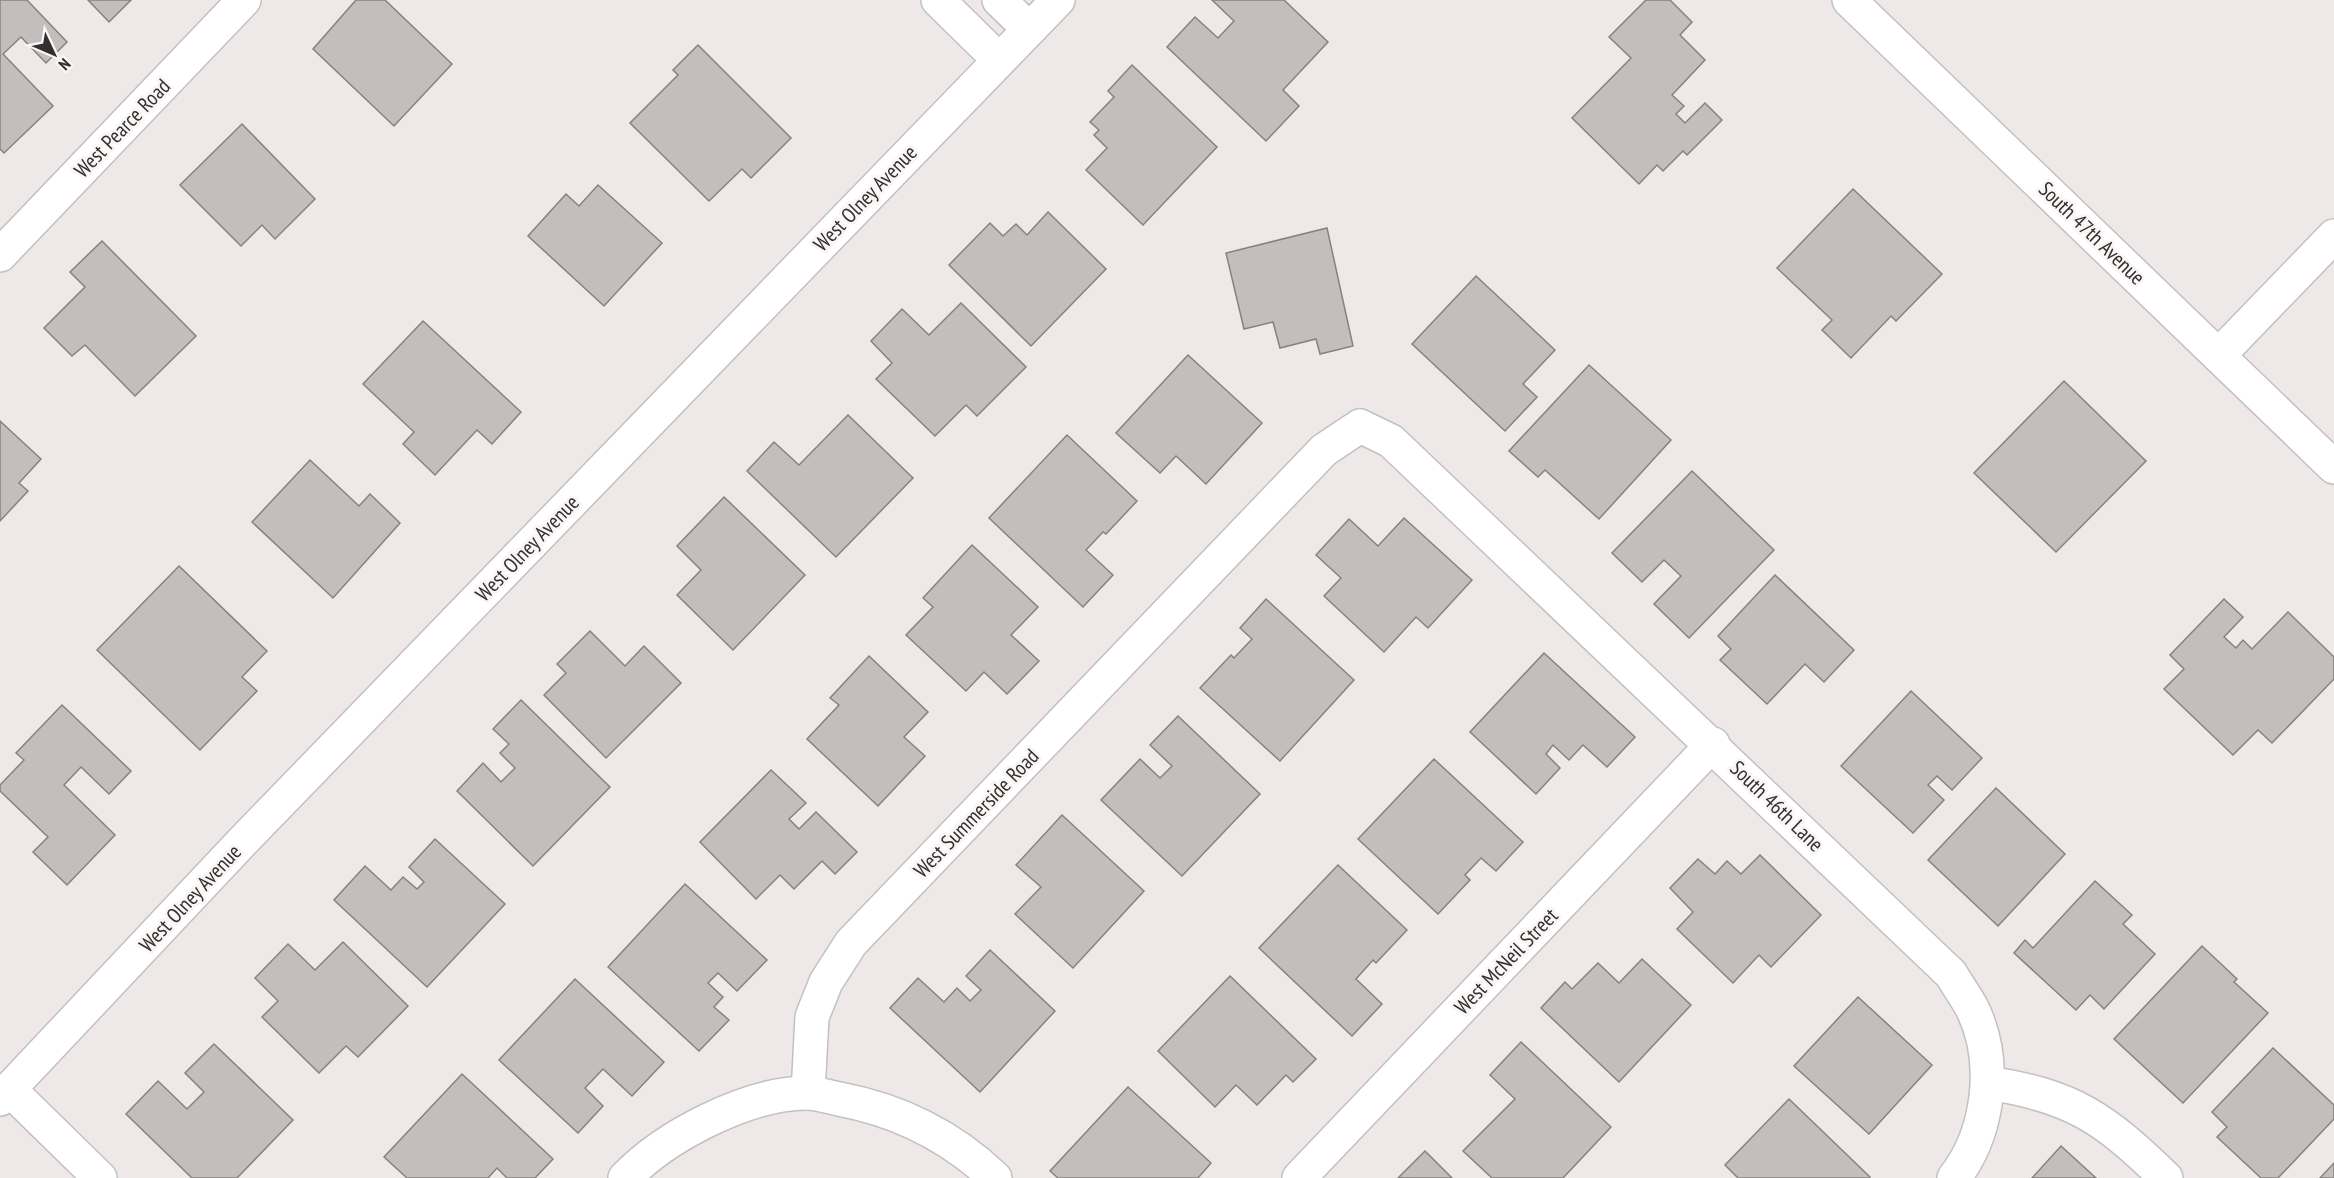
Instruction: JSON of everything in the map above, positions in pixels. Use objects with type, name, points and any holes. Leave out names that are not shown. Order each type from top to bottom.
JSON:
[{"type":"street","name":"West Pearce Road","points":[[0,255],[244,0]]},
{"type":"street","points":[[938,0],[999,60]]},
{"type":"street","points":[[999,0],[1029,29]]},
{"type":"street","name":"West Olney Avenue","points":[[5,1094],[242,842],[1058,0]]},
{"type":"street","name":"South 47th Avenue","points":[[1849,0],[2334,467]]},
{"type":"street","points":[[2219,355],[2334,236]]},
{"type":"street","name":"South 46th Lane","points":[[1360,426],[1391,441],[1713,744],[1952,974],[1973,1012],[1984,1049],[1988,1083],[1976,1141],[1954,1178]]},
{"type":"street","name":"West Summerside Road","points":[[808,1093],[812,1017],[826,982],[851,943],[1324,450],[1360,426]]},
{"type":"street","name":"West McNeil Street","points":[[1299,1178],[1713,744]]},
{"type":"street","points":[[1988,1083],[2024,1089],[2069,1103],[2128,1141],[2166,1178]]},
{"type":"street","points":[[625,1178],[638,1165],[680,1134],[730,1110],[779,1097],[808,1093],[886,1110],[947,1140],[995,1178]]},
{"type":"street","points":[[5,1094],[100,1178]]},
{"type":"building","points":[[0,0],[27,0],[67,42],[46,63],[21,37],[3,54],[53,106],[4,153],[0,149]]},
{"type":"building","points":[[88,0],[131,0],[109,22]]},
{"type":"building","points":[[356,0],[385,0],[452,64],[394,126],[313,49]]},
{"type":"building","points":[[1212,0],[1284,0],[1328,42],[1283,90],[1299,106],[1266,141],[1167,47],[1195,17],[1218,38],[1234,21]]},
{"type":"building","points":[[1646,0],[1670,0],[1692,22],[1680,35],[1705,60],[1672,95],[1684,106],[1676,114],[1685,123],[1705,103],[1722,120],[1687,155],[1683,151],[1663,171],[1657,165],[1639,184],[1572,118],[1631,58],[1609,37]]},
{"type":"building","points":[[698,45],[791,138],[751,178],[742,169],[709,201],[630,123],[678,75],[673,70]]},
{"type":"building","points":[[1132,65],[1217,147],[1143,225],[1086,170],[1107,148],[1094,135],[1099,130],[1090,122],[1114,97],[1108,91]]},
{"type":"building","points":[[242,124],[315,199],[275,239],[262,225],[241,246],[180,185]]},
{"type":"building","points":[[598,185],[662,243],[604,306],[528,236],[566,194],[579,206]]},
{"type":"building","points":[[1853,189],[1942,274],[1896,321],[1891,316],[1851,358],[1822,330],[1832,320],[1777,268]]},
{"type":"building","points":[[1048,212],[1106,269],[1031,346],[949,265],[990,223],[1003,236],[1016,224],[1027,235]]},
{"type":"building","points":[[1327,228],[1353,346],[1320,354],[1316,339],[1280,348],[1273,322],[1244,329],[1226,253]]},
{"type":"building","points":[[102,241],[196,336],[135,396],[85,345],[72,356],[44,328],[85,287],[70,272]]},
{"type":"building","points":[[1476,276],[1555,350],[1523,384],[1537,397],[1505,431],[1412,344]]},
{"type":"building","points":[[961,303],[1026,367],[977,416],[966,405],[935,436],[876,379],[892,363],[871,341],[902,309],[929,335]]},
{"type":"building","points":[[423,321],[521,412],[492,444],[477,430],[435,475],[403,444],[414,432],[363,384]]},
{"type":"building","points":[[1188,355],[1262,423],[1206,484],[1176,456],[1160,473],[1116,433]]},
{"type":"building","points":[[1589,365],[1671,440],[1599,519],[1545,470],[1538,477],[1509,451]]},
{"type":"building","points":[[2064,381],[2146,461],[2056,552],[1974,473]]},
{"type":"building","points":[[848,415],[913,478],[836,557],[747,471],[774,442],[799,465]]},
{"type":"building","points":[[0,421],[41,459],[19,483],[28,491],[0,521]]},
{"type":"building","points":[[1067,435],[1137,501],[1106,534],[1103,532],[1086,550],[1113,575],[1083,607],[989,518]]},
{"type":"building","points":[[310,460],[359,506],[370,494],[400,523],[333,598],[252,522]]},
{"type":"building","points":[[1692,471],[1774,550],[1689,638],[1654,604],[1681,576],[1664,560],[1642,582],[1612,553]]},
{"type":"building","points":[[724,497],[805,575],[733,650],[677,595],[701,570],[677,546]]},
{"type":"building","points":[[1404,518],[1472,580],[1428,628],[1416,617],[1384,652],[1324,596],[1341,578],[1316,555],[1349,519],[1378,546]]},
{"type":"building","points":[[972,545],[1038,607],[1011,635],[1039,661],[1007,694],[984,672],[966,691],[906,635],[933,607],[923,598]]},
{"type":"building","points":[[179,566],[267,651],[242,677],[257,691],[200,750],[97,650]]},
{"type":"building","points":[[1775,575],[1854,650],[1824,682],[1805,664],[1767,704],[1720,660],[1731,649],[1718,636]]},
{"type":"building","points":[[1266,599],[1354,680],[1280,761],[1200,688],[1231,655],[1234,658],[1252,639],[1240,628]]},
{"type":"building","points":[[2224,599],[2243,617],[2224,637],[2236,648],[2243,640],[2252,649],[2288,612],[2334,657],[2334,679],[2272,743],[2258,730],[2233,755],[2164,689],[2184,669],[2170,655]]},
{"type":"building","points":[[590,631],[625,666],[644,646],[681,683],[606,758],[544,695],[566,673],[557,664]]},
{"type":"building","points":[[1544,653],[1635,737],[1607,767],[1583,745],[1569,760],[1553,745],[1546,754],[1560,768],[1536,794],[1470,732]]},
{"type":"building","points":[[869,656],[928,712],[904,737],[925,756],[878,806],[807,739],[839,705],[830,698]]},
{"type":"building","points":[[1911,691],[1982,758],[1952,790],[1937,776],[1928,785],[1944,800],[1913,833],[1841,766]]},
{"type":"building","points":[[521,700],[610,787],[533,866],[457,791],[483,763],[501,782],[515,768],[500,753],[509,744],[493,729]]},
{"type":"building","points":[[62,705],[131,771],[109,794],[81,767],[64,785],[115,835],[67,885],[33,852],[48,837],[0,791],[0,785],[24,760],[16,753]]},
{"type":"building","points":[[1178,716],[1260,794],[1182,876],[1101,800],[1140,759],[1160,778],[1172,766],[1150,745]]},
{"type":"building","points":[[1434,759],[1523,842],[1496,871],[1481,858],[1465,875],[1470,880],[1438,914],[1358,839]]},
{"type":"building","points":[[771,770],[806,803],[789,819],[799,829],[816,812],[857,852],[835,874],[822,861],[794,889],[780,875],[756,899],[700,842]]},
{"type":"building","points":[[1996,788],[2065,854],[1998,926],[1928,860]]},
{"type":"building","points":[[1062,815],[1144,891],[1073,968],[1015,914],[1041,887],[1016,865]]},
{"type":"building","points":[[435,839],[505,904],[427,987],[334,900],[365,866],[391,890],[403,877],[417,889],[424,882],[409,867]]},
{"type":"building","points":[[1760,855],[1821,915],[1771,967],[1759,955],[1733,983],[1677,929],[1693,912],[1670,888],[1698,859],[1715,874],[1727,861],[1741,874]]},
{"type":"building","points":[[1338,865],[1407,930],[1376,963],[1373,960],[1356,979],[1382,1004],[1352,1036],[1259,948]]},
{"type":"building","points":[[2095,881],[2132,915],[2123,924],[2155,954],[2104,1009],[2090,995],[2076,1010],[2014,953],[2025,940],[2033,948]]},
{"type":"building","points":[[685,884],[767,960],[737,991],[718,973],[708,983],[723,997],[714,1007],[729,1020],[699,1051],[608,967]]},
{"type":"building","points":[[343,942],[408,1006],[358,1057],[346,1046],[319,1073],[262,1017],[278,1001],[255,978],[288,944],[315,970]]},
{"type":"building","points":[[2202,946],[2237,979],[2234,982],[2268,1013],[2183,1103],[2114,1039]]},
{"type":"building","points":[[990,950],[1055,1011],[980,1092],[890,1008],[918,978],[944,1002],[957,988],[970,1001],[981,990],[966,976]]},
{"type":"building","points":[[1642,959],[1691,1005],[1619,1082],[1541,1008],[1565,982],[1572,989],[1598,963],[1619,983]]},
{"type":"building","points":[[1230,976],[1316,1059],[1293,1082],[1286,1075],[1257,1105],[1236,1085],[1215,1107],[1158,1051]]},
{"type":"building","points":[[575,979],[664,1062],[632,1096],[603,1069],[585,1088],[603,1106],[578,1133],[499,1060]]},
{"type":"building","points":[[1858,997],[1932,1065],[1869,1134],[1794,1066]]},
{"type":"building","points":[[1521,1042],[1611,1127],[1563,1178],[1492,1178],[1463,1151],[1515,1099],[1490,1075]]},
{"type":"building","points":[[214,1044],[293,1120],[237,1178],[192,1178],[126,1114],[158,1081],[187,1109],[204,1092],[185,1073]]},
{"type":"building","points":[[2273,1048],[2334,1105],[2334,1119],[2278,1178],[2261,1178],[2217,1137],[2227,1127],[2212,1112]]},
{"type":"building","points":[[462,1074],[553,1159],[535,1178],[507,1178],[497,1168],[488,1178],[407,1178],[384,1157]]},
{"type":"building","points":[[1128,1087],[1211,1163],[1198,1178],[1058,1178],[1050,1171]]},
{"type":"building","points":[[1789,1099],[1870,1177],[1738,1178],[1725,1165]]},
{"type":"building","points":[[2061,1146],[2096,1178],[2032,1178]]},
{"type":"building","points":[[1425,1151],[1452,1178],[1398,1178]]},
{"type":"building","points":[[2334,1163],[2334,1178],[2320,1178]]}]
